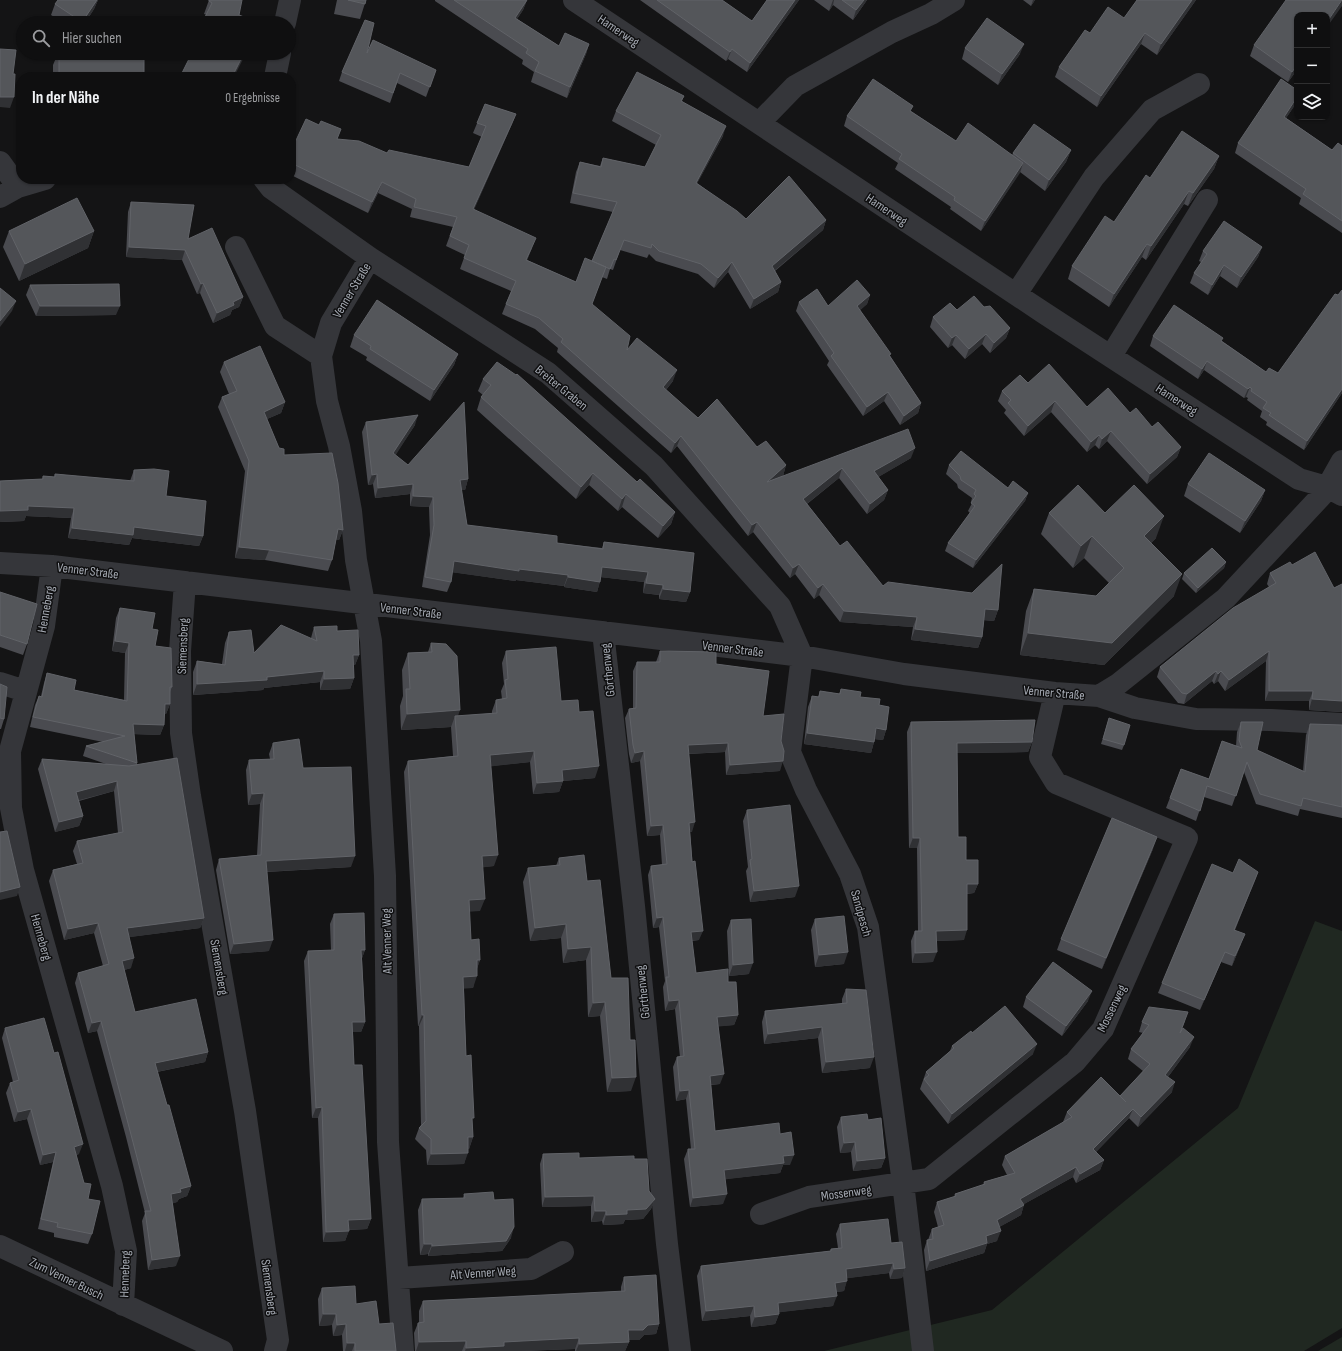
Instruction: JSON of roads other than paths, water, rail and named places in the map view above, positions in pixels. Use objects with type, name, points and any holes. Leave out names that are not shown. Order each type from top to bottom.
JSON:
[{"type":"street","points":[[287,16],[290,0]]},
{"type":"street","points":[[759,123],[795,86],[892,32],[931,14],[954,0]]},
{"type":"street","name":"Hamerweg","points":[[579,1],[1016,294],[1299,479],[1331,491]]},
{"type":"street","points":[[276,72],[279,60]]},
{"type":"street","points":[[1016,294],[1094,177],[1152,110],[1199,84]]},
{"type":"street","points":[[0,162],[9,192],[31,184]]},
{"type":"street","name":"Breiter Graben","points":[[268,184],[370,258],[548,373],[654,466],[780,606],[802,656]]},
{"type":"street","points":[[1111,356],[1207,200]]},
{"type":"street","points":[[236,247],[275,326],[321,356]]},
{"type":"street","name":"Venner Straße","points":[[366,604],[356,560],[351,511],[327,401],[321,356],[331,323],[370,258]]},
{"type":"street","name":"Venner Straße","points":[[1099,696],[1117,685],[1226,598],[1331,491],[1342,461]]},
{"type":"street","name":"Venner Straße","points":[[0,563],[52,566],[802,656],[904,674],[1055,693],[1099,696],[1135,708],[1196,719],[1271,720],[1342,724]]},
{"type":"street","name":"Henneberg","points":[[52,566],[44,626],[25,691],[10,751],[11,808],[24,870],[112,1186],[126,1251],[123,1305]]},
{"type":"street","name":"Siemensberg","points":[[185,582],[180,650],[181,733],[190,796],[245,1111],[278,1340],[275,1351]]},
{"type":"street","name":"Alt Venner Weg","points":[[366,604],[371,641],[385,876],[388,1142],[399,1278],[403,1351]]},
{"type":"street","name":"Görthenweg","points":[[603,632],[634,906],[667,1244],[680,1351]]},
{"type":"street","name":"Sandpesch","points":[[802,656],[790,752],[806,790],[850,874],[868,927],[903,1183],[923,1351]]},
{"type":"street","points":[[0,683],[25,691]]},
{"type":"street","name":"Mossenweg","points":[[761,1214],[809,1197],[929,1179],[1075,1062],[1103,1029],[1187,838],[1056,782],[1040,757],[1055,693]]},
{"type":"street","name":"Zum Venner Busch","points":[[0,1246],[222,1351]]},
{"type":"street","name":"Alt Venner Weg","points":[[399,1278],[531,1269],[563,1252]]}]
